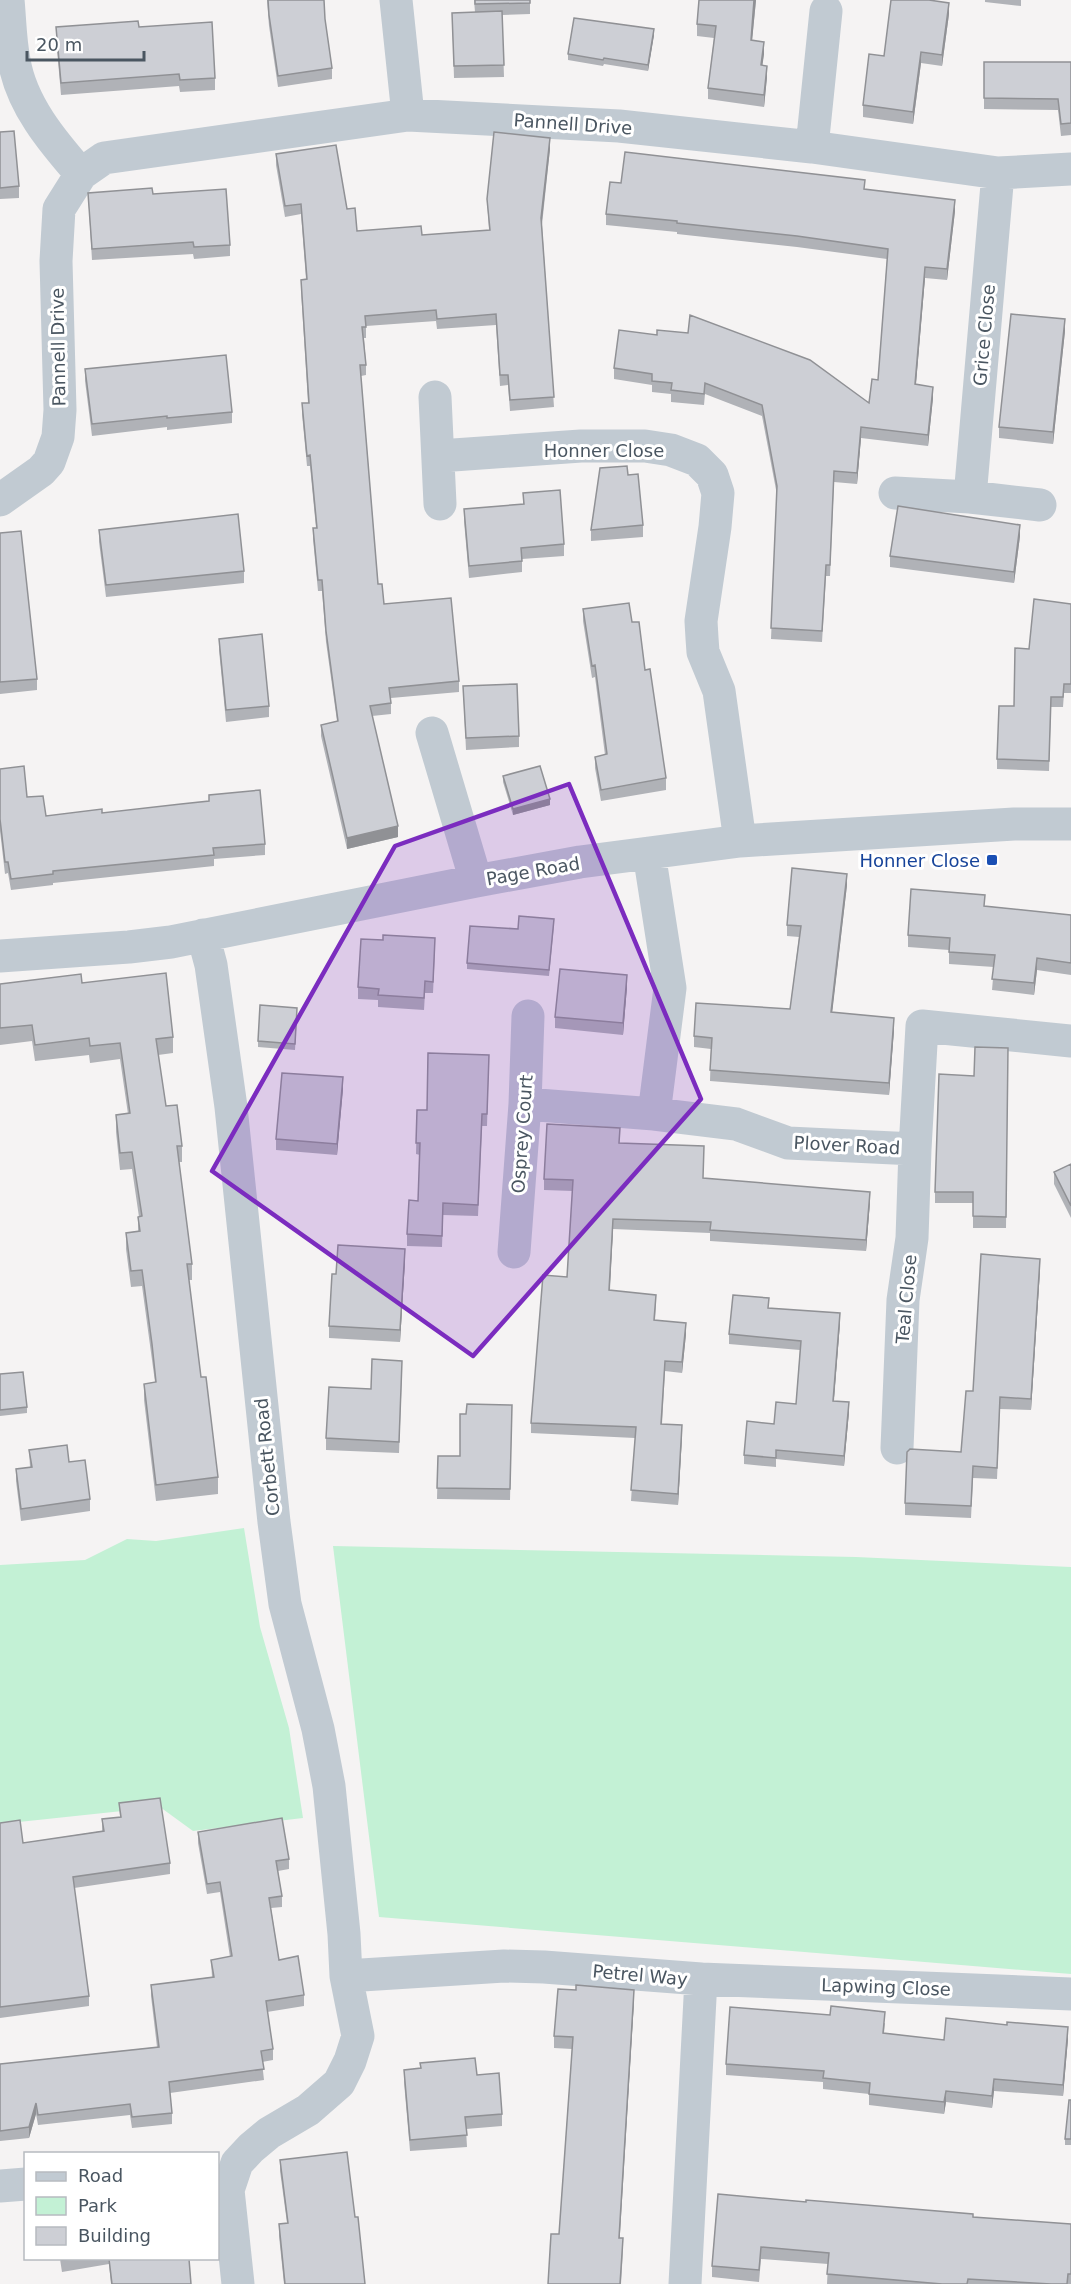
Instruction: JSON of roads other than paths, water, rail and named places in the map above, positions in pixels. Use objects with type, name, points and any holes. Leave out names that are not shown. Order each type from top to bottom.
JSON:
[{"type":"street","points":[[8,0],[14,62],[24,93],[42,126],[81,174]]},
{"type":"street","points":[[396,0],[408,115]]},
{"type":"street","points":[[812,147],[829,4]]},
{"type":"street","name":"Pannell Drive","points":[[0,500],[42,471],[49,462],[58,437],[60,410],[56,272],[59,209],[81,174],[104,158],[408,115],[619,126],[812,147],[998,173],[1071,169]]},
{"type":"street","name":"Grice Close","points":[[970,497],[998,173]]},
{"type":"street","points":[[435,397],[440,504]]},
{"type":"street","name":"Honner Close","points":[[439,456],[581,446],[645,446],[671,450],[697,460],[712,475],[718,493],[701,621],[703,652],[719,691],[740,841]]},
{"type":"street","points":[[895,494],[970,497],[1041,506]]},
{"type":"street","points":[[432,733],[476,881]]},
{"type":"street","name":"Page Road","points":[[0,956],[129,947],[203,935],[476,881],[740,841],[1014,824],[1071,824]]},
{"type":"street","points":[[649,853],[670,988],[654,1114]]},
{"type":"street","name":"Corbett Road","points":[[203,935],[211,965],[231,1107],[274,1522],[285,1604],[318,1729],[329,1786],[346,1976],[358,2036],[350,2061],[339,2082],[308,2110],[269,2133],[227,2163]]},
{"type":"street","name":"Osprey Court","points":[[514,1252],[525,1104],[528,1016]]},
{"type":"street","name":"Plover Road","points":[[525,1104],[654,1114],[736,1124],[788,1143],[915,1149],[922,1026],[1071,1041]]},
{"type":"street","name":"Teal Close","points":[[897,1448],[903,1300],[912,1238],[915,1149]]},
{"type":"street","name":"Petrel Way","points":[[346,1976],[504,1966],[701,1979],[685,2284]]},
{"type":"street","name":"Lapwing Close","points":[[701,1979],[1071,1994]]},
{"type":"street","points":[[227,2163],[238,2284]]},
{"type":"street","points":[[0,2186],[24,2184]]},
{"type":"place","name":"Honner Close","points":[[992,860]]}]
